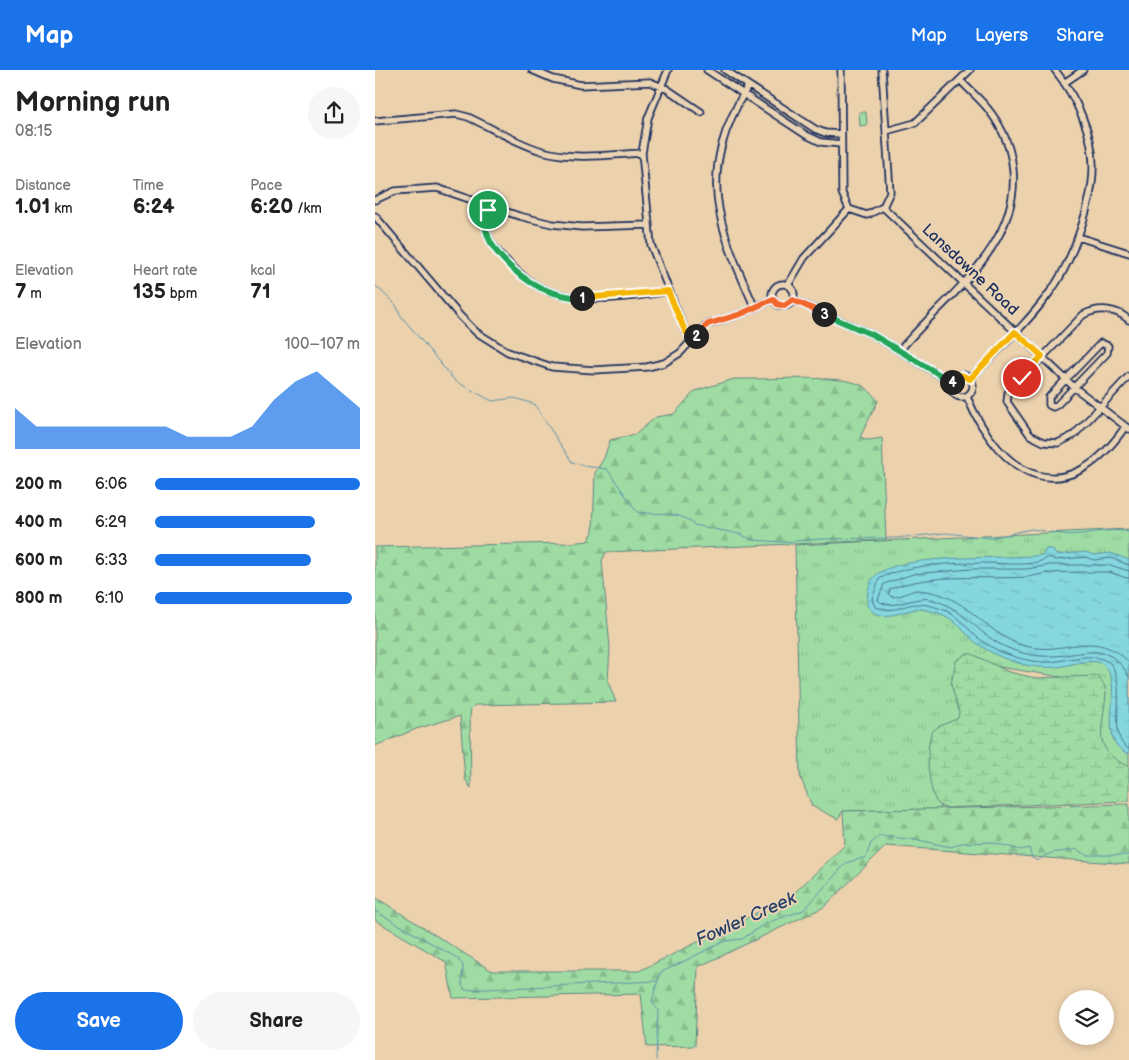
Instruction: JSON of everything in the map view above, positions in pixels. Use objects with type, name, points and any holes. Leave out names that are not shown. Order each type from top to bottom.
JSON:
[{"type":"street","points":[[532,70],[553,79],[581,85],[604,86],[638,81],[661,86],[701,112]]},
{"type":"street","points":[[668,70],[648,118],[642,153],[647,225],[653,253],[685,331],[692,340]]},
{"type":"street","points":[[707,70],[814,140],[841,144]]},
{"type":"street","points":[[725,70],[815,129],[829,134],[841,134]]},
{"type":"street","points":[[841,70],[842,193],[849,209],[867,215],[883,208],[890,192],[882,70]]},
{"type":"street","points":[[886,131],[901,129],[915,123],[970,70]]},
{"type":"street","points":[[970,379],[1015,332],[1057,283],[1078,237],[1093,167],[1084,125],[1055,70]]},
{"type":"street","points":[[1064,84],[1083,70]]},
{"type":"street","points":[[900,350],[987,256],[1001,235],[1011,204],[1014,180],[1008,146],[999,125],[991,113],[960,80]]},
{"type":"street","points":[[748,86],[730,119],[723,142],[717,189],[724,236],[755,308]]},
{"type":"street","points":[[375,121],[456,114],[468,117],[532,147],[552,153],[575,156],[642,153]]},
{"type":"street","points":[[375,200],[395,191],[437,188],[519,216],[552,224],[582,227],[647,225]]},
{"type":"street","points":[[490,205],[485,224],[491,244],[521,275],[539,287],[564,296],[587,298],[668,291]]},
{"type":"street","name":"Lansdowne Road","points":[[883,208],[1075,388],[1127,428]]},
{"type":"street","points":[[788,284],[804,258],[849,209]]},
{"type":"street","points":[[375,216],[476,332],[497,347],[523,359],[552,367],[574,370],[647,367],[671,359],[706,326],[755,308],[773,299]]},
{"type":"street","points":[[1078,237],[1129,253]]},
{"type":"street","points":[[780,284],[788,284],[794,293],[793,300],[784,306],[777,304],[773,299],[772,293],[775,287],[780,284]]},
{"type":"street","points":[[793,300],[860,328],[951,382]]},
{"type":"street","points":[[1129,320],[1123,315],[1107,310],[1087,313],[1075,321],[1010,391],[1007,399],[1008,408],[1030,436],[1044,442],[1062,442],[1074,435],[1129,376]]},
{"type":"street","points":[[1099,344],[1107,344],[1109,348],[1107,353],[1075,388],[1056,406],[1049,405],[1048,399],[1099,344]]},
{"type":"street","points":[[967,397],[955,396],[951,390],[951,382],[958,376],[970,379]]},
{"type":"street","points":[[967,397],[973,388],[970,379]]},
{"type":"street","points":[[967,397],[977,420],[999,451],[1021,469],[1036,474],[1058,476],[1078,471],[1097,459],[1127,428]]},
{"type":"green space","points":[[859,112],[866,112],[867,125],[860,126]]},
{"type":"green space","points":[[800,378],[836,380],[861,385],[870,392],[878,401],[860,437],[869,440],[882,438],[886,540],[606,552],[602,561],[610,647],[608,682],[616,702],[475,705],[471,709],[470,716],[471,788],[465,779],[460,716],[416,729],[375,746],[375,547],[588,541],[593,532],[595,473],[604,458],[610,440],[636,434],[656,417],[674,414],[695,391],[734,379]]},
{"type":"green space","points":[[1129,529],[1129,768],[1101,756],[1099,683],[962,661],[965,714],[931,745],[941,809],[843,811],[838,819],[812,806],[800,776],[795,545]]},
{"type":"green space","points":[[966,654],[972,654],[1009,672],[1035,678],[1098,676],[1105,687],[1106,694],[1102,737],[1109,753],[1129,767],[1129,801],[945,808],[938,804],[932,790],[928,768],[930,737],[935,729],[958,718],[959,712],[951,684],[956,661]]},
{"type":"green space","points":[[1129,804],[1129,864],[886,846],[824,907],[698,967],[695,1046],[647,1047],[641,994],[453,998],[446,962],[375,920],[375,897],[492,971],[639,971],[791,896],[845,845],[843,811]]},
{"type":"water","points":[[1046,549],[1052,549],[1056,555],[1085,552],[1094,555],[1111,553],[1129,560],[1129,754],[1118,747],[1113,737],[1111,725],[1112,683],[1109,672],[1101,663],[1084,662],[1048,667],[1022,664],[1003,658],[985,649],[953,621],[943,615],[920,609],[885,615],[872,611],[867,605],[868,590],[871,582],[875,576],[888,568],[929,560],[1043,555]]},
{"type":"waterway","points":[[375,285],[396,305],[401,316],[455,381],[492,401],[514,398],[534,404],[572,462],[584,466],[607,469],[637,512],[675,515],[689,520],[694,525],[739,534],[754,540],[783,542],[821,539],[896,538],[946,533],[991,538],[1031,529],[1045,531]]},
{"type":"waterway","points":[[1051,532],[1072,535],[1110,531],[1129,532]]},
{"type":"waterway","name":"Fowler Creek","points":[[656,1060],[658,1011],[652,1001],[660,973],[725,941],[742,939],[766,923],[804,910],[846,863],[866,857],[871,843],[880,836],[918,840],[951,847],[962,843],[991,842],[1021,850],[1029,848],[1032,858],[1038,861],[1051,853],[1076,849],[1086,855],[1129,855]]},
{"type":"waterway","points":[[375,911],[457,958],[463,965],[462,985],[465,990],[657,981]]},
{"type":"route","points":[[488,210],[485,218],[491,244],[521,275],[532,283],[555,294],[580,298],[652,294],[668,291],[685,331],[692,340],[708,324],[741,314],[773,299],[775,303],[781,306],[790,304],[793,300],[820,313],[860,328],[951,382],[954,378],[963,375],[970,379],[1015,332],[1042,356],[1022,378]]}]
